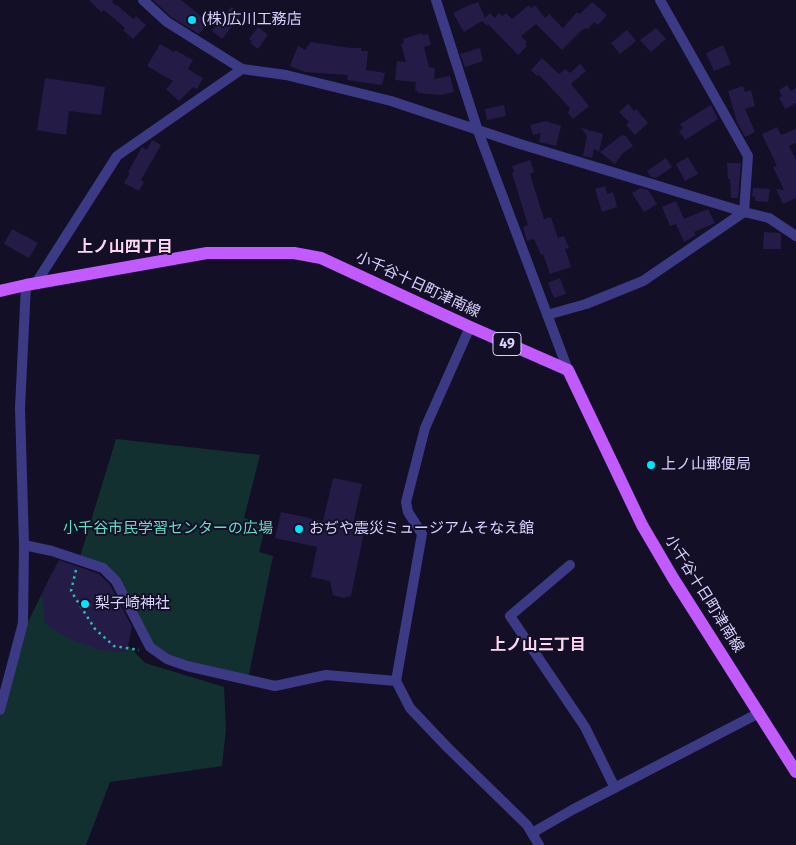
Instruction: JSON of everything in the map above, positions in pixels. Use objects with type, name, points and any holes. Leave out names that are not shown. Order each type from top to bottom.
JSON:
[{"type":"main road","name":"小千谷十日町津南線","points":[[0,291],[207,253],[294,253],[321,258],[470,328],[568,370],[642,525],[673,578],[796,772]]},
{"type":"street","points":[[143,0],[167,22],[242,69],[286,75],[391,101],[478,131],[769,218],[796,236]]},
{"type":"street","points":[[436,0],[478,131],[568,370]]},
{"type":"street","points":[[660,0],[748,156],[744,212]]},
{"type":"street","points":[[0,710],[24,623],[20,408],[31,284],[117,156],[242,69]]},
{"type":"street","points":[[547,315],[586,304],[643,281],[744,212]]},
{"type":"street","points":[[470,328],[425,428],[406,502],[408,512],[422,534],[396,681],[410,708],[527,826],[539,845]]},
{"type":"street","points":[[24,545],[103,568],[116,581],[150,647],[167,659],[187,666],[275,686],[326,675],[396,681]]},
{"type":"street","points":[[570,565],[510,616],[585,727],[615,788]]},
{"type":"street","points":[[532,833],[572,810],[759,714]]},
{"type":"path","points":[[79,560],[71,591],[95,629],[114,646],[160,654]]},
{"type":"green space","name":"小千谷市民学習センターの広場","points":[[116,439],[260,455],[244,518],[266,524],[259,552],[273,556],[248,679],[160,654],[103,568],[79,560]]},
{"type":"green space","points":[[53,571],[87,583],[120,637],[145,663],[224,687],[226,729],[222,766],[110,782],[86,845],[0,845],[0,710],[25,628]]},
{"type":"building","points":[[89,0],[113,0],[112,2],[116,6],[133,19],[136,16],[146,25],[133,39],[123,30],[125,28],[104,10],[101,12]]},
{"type":"building","name":"(株)広川工務店","points":[[153,0],[181,0],[208,22],[199,34],[171,17]]},
{"type":"building","points":[[478,2],[485,18],[490,13],[495,18],[499,13],[503,16],[506,13],[512,19],[529,5],[531,8],[535,5],[545,18],[549,14],[563,28],[577,12],[580,14],[592,2],[607,15],[598,25],[594,22],[588,29],[582,30],[562,50],[536,24],[521,36],[527,42],[525,44],[527,46],[518,55],[487,23],[489,27],[482,21],[464,32],[453,13]]},
{"type":"building","points":[[231,7],[241,15],[222,39],[212,31]]},
{"type":"building","points":[[258,27],[268,35],[258,49],[250,43],[252,41],[249,39]]},
{"type":"building","points":[[656,28],[666,39],[651,52],[640,40]]},
{"type":"building","points":[[627,30],[636,41],[620,54],[611,43]]},
{"type":"building","points":[[422,33],[423,35],[428,34],[431,45],[424,47],[429,67],[435,68],[434,79],[450,76],[454,92],[441,95],[418,93],[418,91],[415,91],[416,82],[395,80],[397,61],[406,62],[401,44],[404,43],[403,39]]},
{"type":"building","points":[[310,42],[361,48],[361,51],[368,51],[366,70],[385,73],[382,85],[347,80],[348,75],[305,72],[290,66],[298,46],[306,50]]},
{"type":"building","points":[[160,44],[193,60],[188,69],[203,78],[197,89],[193,87],[179,101],[166,89],[173,81],[147,66]]},
{"type":"building","points":[[723,45],[731,64],[714,71],[706,53]]},
{"type":"building","points":[[480,48],[483,61],[465,67],[460,54]]},
{"type":"building","points":[[542,58],[559,74],[565,69],[570,73],[580,64],[586,71],[571,84],[589,106],[573,119],[568,113],[570,108],[539,75],[537,76],[531,70]]},
{"type":"building","points":[[45,78],[105,87],[101,115],[69,111],[66,135],[37,130]]},
{"type":"building","points":[[787,85],[791,91],[796,88],[796,103],[785,109],[779,98],[782,96],[779,90]]},
{"type":"building","points":[[743,86],[745,92],[751,90],[755,106],[745,109],[755,132],[745,137],[737,122],[728,91]]},
{"type":"building","points":[[628,104],[634,111],[636,109],[648,123],[635,135],[626,125],[629,122],[619,112]]},
{"type":"building","points":[[504,105],[506,116],[487,120],[485,109]]},
{"type":"building","points":[[711,105],[718,119],[685,140],[679,131],[683,128],[680,124]]},
{"type":"building","points":[[546,121],[561,126],[556,146],[539,142],[541,133],[533,135],[530,125]]},
{"type":"building","points":[[777,127],[781,135],[796,129],[796,143],[789,146],[796,160],[796,198],[783,204],[776,189],[784,190],[773,167],[777,166],[762,134]]},
{"type":"building","points":[[581,128],[603,134],[599,152],[594,149],[592,158],[583,156],[587,136]]},
{"type":"building","points":[[622,135],[626,136],[633,146],[623,153],[615,164],[600,152]]},
{"type":"building","points":[[152,140],[161,145],[141,180],[144,182],[139,191],[124,183],[142,147],[147,150]]},
{"type":"building","points":[[688,157],[698,174],[685,181],[676,164]]},
{"type":"building","points":[[666,158],[672,167],[656,178],[651,177],[647,171]]},
{"type":"building","points":[[530,160],[534,172],[530,174],[544,219],[551,217],[558,238],[564,236],[569,248],[565,249],[571,267],[550,274],[543,254],[541,255],[534,239],[527,241],[523,227],[528,225],[512,173],[514,172],[512,166]]},
{"type":"building","points":[[727,163],[741,163],[738,198],[731,198]]},
{"type":"building","points":[[605,186],[607,194],[613,192],[617,207],[602,212],[595,189]]},
{"type":"building","points":[[640,188],[648,190],[657,204],[644,212],[632,193]]},
{"type":"building","points":[[753,188],[770,189],[768,202],[755,201],[755,196],[752,197]]},
{"type":"building","points":[[676,201],[684,219],[708,209],[715,223],[694,232],[696,235],[684,242],[676,224],[670,226],[662,207]]},
{"type":"building","points":[[12,229],[38,243],[29,258],[4,244]]},
{"type":"building","points":[[764,232],[781,234],[781,249],[763,249]]},
{"type":"building","points":[[560,278],[566,294],[554,298],[548,283]]},
{"type":"building","points":[[333,478],[362,484],[354,519],[366,522],[351,596],[343,598],[333,595],[330,581],[311,577],[317,547],[275,538],[281,512],[323,521]]},
{"type":"building","name":"梨子崎神社","points":[[59,560],[99,574],[110,585],[132,627],[127,652],[100,650],[67,638],[45,624],[42,594]]},
{"type":"place","name":"(株)広川工務店","points":[[192,20]]},
{"type":"place","name":"上ノ山郵便局","points":[[651,465]]},
{"type":"place","name":"おぢや震災ミュージアムそなえ館","points":[[299,529]]},
{"type":"place","name":"梨子崎神社","points":[[85,604]]},
{"type":"district","name":"上ノ山四丁目","points":[[125,248]]},
{"type":"district","name":"上ノ山三丁目","points":[[538,646]]}]
